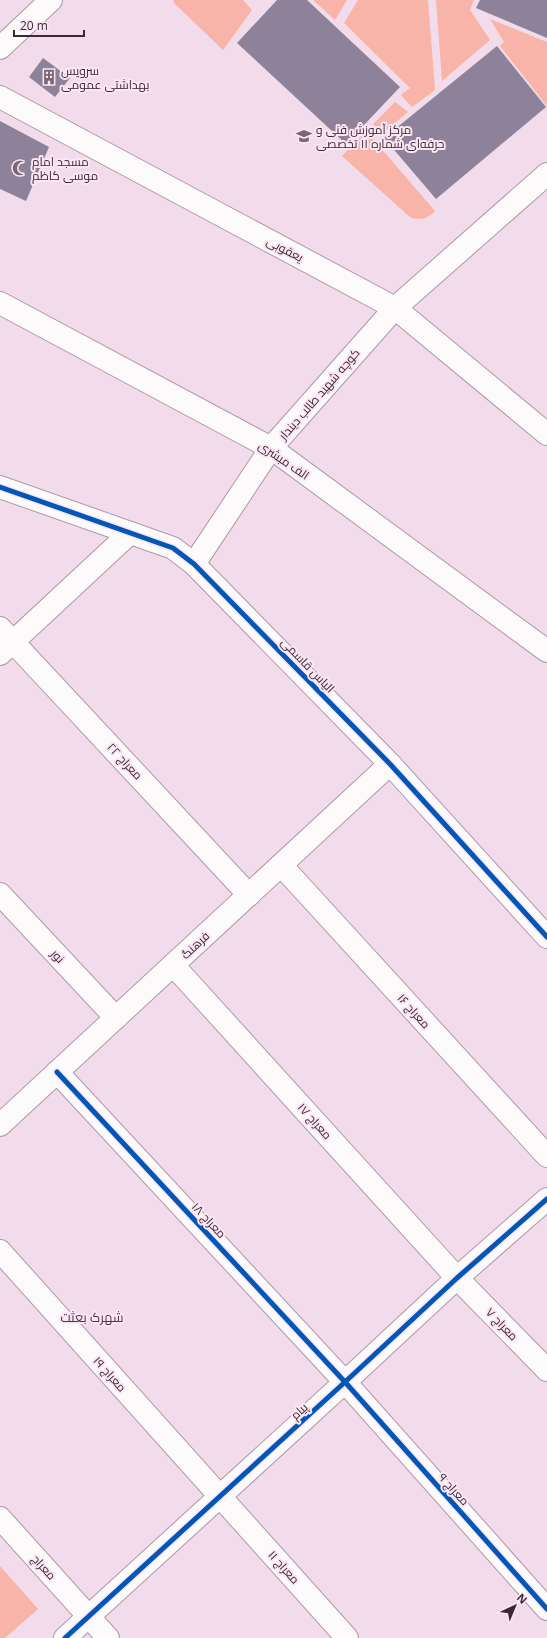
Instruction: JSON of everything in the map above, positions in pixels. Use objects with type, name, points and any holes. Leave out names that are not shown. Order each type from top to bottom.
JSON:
[{"type":"street","points":[[0,48],[51,0]]},
{"type":"street","name":"یعقوبی","points":[[0,97],[395,308],[547,434]]},
{"type":"street","name":"کوچه شهید طالب دیندار","points":[[194,564],[271,448],[395,308],[547,175]]},
{"type":"street","name":"الف مبشری","points":[[0,303],[271,448],[547,651]]},
{"type":"street","name":"الیاس قاسمی","points":[[0,487],[173,548],[194,564],[390,764],[547,937]]},
{"type":"street","points":[[4,641],[130,533]]},
{"type":"street","name":"معراج ۲۲","points":[[4,641],[249,895]]},
{"type":"street","name":"فرهنگ","points":[[0,1125],[390,764]]},
{"type":"street","name":"معراج ۱۶","points":[[281,865],[547,1156]]},
{"type":"street","name":"نور","points":[[0,894],[116,1018]]},
{"type":"street","name":"معراج ۱۷","points":[[173,965],[458,1278]]},
{"type":"street","name":"معراج ۱۸","points":[[57,1072],[345,1382]]},
{"type":"street","name":"پیام","points":[[65,1638],[458,1278],[547,1199]]},
{"type":"street","name":"معراج ۱۹","points":[[0,1251],[220,1496]]},
{"type":"street","name":"معراج ۷","points":[[458,1278],[547,1370]]},
{"type":"street","name":"معراج ۹","points":[[345,1382],[547,1609]]},
{"type":"street","name":"معراج ۱۱","points":[[220,1496],[347,1638]]},
{"type":"street","name":"معراج","points":[[0,1518],[108,1638]]},
{"type":"shaded area","points":[[173,0],[243,0],[252,10],[223,50],[174,3]]},
{"type":"shaded area","points":[[313,0],[347,0],[335,20]]},
{"type":"shaded area","points":[[358,0],[428,0],[435,90],[412,107],[401,95],[410,88],[344,23]]},
{"type":"shaded area","points":[[436,0],[474,0],[470,10],[490,40],[442,81]]},
{"type":"shaded area","points":[[490,19],[547,42],[547,106],[500,46],[504,42]]},
{"type":"shaded area","points":[[395,102],[408,112],[383,133],[373,124]]},
{"type":"shaded area","points":[[366,131],[435,211],[432,214],[424,218],[411,218],[342,156]]},
{"type":"shaded area","points":[[0,1566],[38,1609],[5,1638],[0,1638]]},
{"type":"building","points":[[277,0],[307,0],[400,87],[346,144],[237,43]]},
{"type":"building","points":[[480,0],[547,0],[547,38],[476,8]]},
{"type":"building","points":[[497,46],[546,107],[436,199],[384,138]]},
{"type":"building","name":"سرویس بهداشتی عمومی","points":[[43,58],[70,78],[55,97],[29,77]]},
{"type":"building","name":"مسجد امام موسی کاظم","points":[[0,121],[49,147],[26,201],[0,189]]},
{"type":"cycle path","points":[[0,487],[173,548],[194,564],[390,764],[547,937]]},
{"type":"cycle path","points":[[57,1072],[345,1382],[547,1609]]},
{"type":"cycle path","points":[[65,1638],[457,1278],[547,1199]]},
{"type":"place","name":"سرویس بهداشتی عمومی","points":[[49,77]]},
{"type":"place","name":"مرکز آموزش فنی و حرفه‌ای شماره ۱۱ تخصصی","points":[[304,136]]},
{"type":"place","name":"مسجد امام موسی کاظم","points":[[20,168]]},
{"type":"district","name":"شهرک بعثت","points":[[92,1317]]}]
